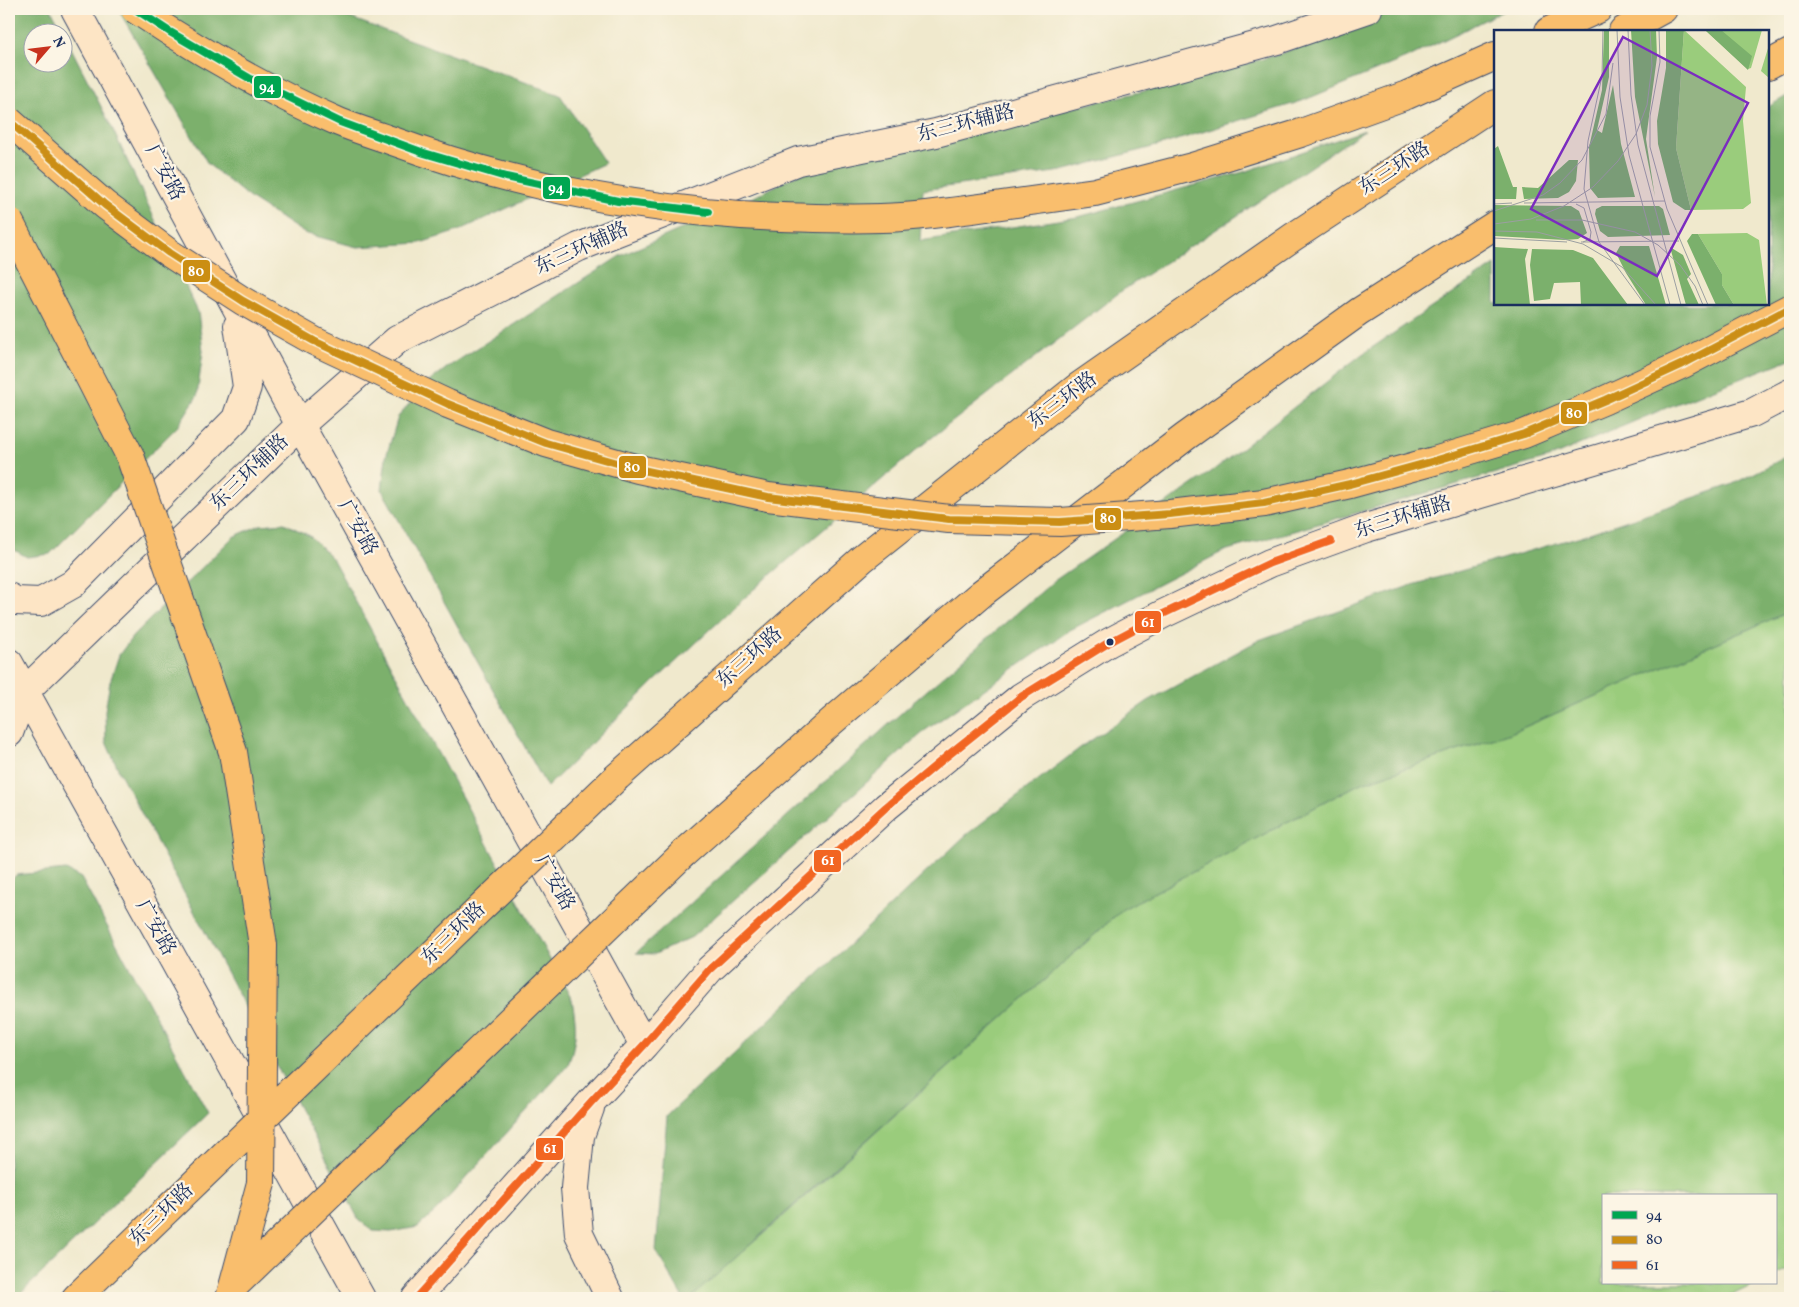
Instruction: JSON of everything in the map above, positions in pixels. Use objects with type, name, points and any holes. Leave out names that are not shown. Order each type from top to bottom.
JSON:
[{"type":"highway","points":[[135,9],[170,32],[249,78],[340,122],[424,153],[506,177],[618,201],[696,211],[761,216],[820,218],[902,217],[1095,192],[1192,167],[1301,133],[1398,98],[1494,56]]},
{"type":"highway","points":[[1551,30],[1598,9]]},
{"type":"highway","points":[[1625,30],[1663,9]]},
{"type":"highway","points":[[1769,64],[1790,54]]},
{"type":"highway","name":"东三环路","points":[[76,1298],[617,777],[862,559],[1078,387],[1293,237],[1494,105]]},
{"type":"highway","points":[[9,122],[105,205],[169,253],[243,301],[314,341],[448,404],[546,442],[638,469],[768,497],[929,517],[1060,522],[1170,514],[1264,503],[1350,484],[1524,434],[1605,400],[1674,368],[1790,308]]},
{"type":"highway","points":[[9,221],[130,456],[232,752],[263,945],[261,1183],[230,1298]]},
{"type":"highway","points":[[221,1298],[684,854],[831,722],[982,593],[1192,432],[1359,312],[1494,226]]},
{"type":"main road","name":"广安路","points":[[75,9],[300,425],[644,1045]]},
{"type":"main road","name":"东三环辅路","points":[[9,733],[24,692],[300,425],[398,340],[579,247],[798,161],[936,133],[1277,40],[1368,9]]},
{"type":"main road","points":[[9,598],[15,602],[41,602],[73,584],[236,419],[247,387],[242,343],[233,301]]},
{"type":"main road","name":"东三环辅路","points":[[424,1296],[592,1100],[644,1045],[710,969],[886,807],[1021,697],[1108,643],[1163,614],[1270,563],[1366,528],[1752,413],[1790,393]]},
{"type":"main road","name":"广安路","points":[[9,662],[361,1298]]},
{"type":"main road","points":[[592,1100],[580,1136],[576,1188],[579,1234],[610,1298]]},
{"type":"green space","points":[[9,9],[51,9],[58,22],[22,22],[22,72],[72,72],[72,50],[113,130],[198,312],[203,351],[197,396],[178,426],[50,554],[27,557],[9,547]]},
{"type":"green space","points":[[118,9],[326,9],[560,95],[605,163],[458,231],[420,243],[357,247],[304,233],[251,199],[208,164]]},
{"type":"green space","points":[[1397,9],[1507,9],[1411,56],[1302,101],[1164,144],[1062,171],[923,190],[920,241],[1078,217],[1247,171],[1365,130],[1120,292],[921,446],[753,590],[655,681],[547,787],[382,490],[386,457],[398,417],[425,385],[448,367],[620,256],[754,197],[808,169],[1149,90],[1277,55]]},
{"type":"green space","points":[[1790,94],[1790,359],[1666,408],[1548,458],[1224,551],[1070,630],[927,729],[692,937],[655,954],[636,953],[910,705],[1054,581],[1211,472],[1361,355],[1494,266],[1494,305],[1769,305],[1769,106]]},
{"type":"green space","points":[[1790,455],[1790,611],[1513,732],[1359,784],[1123,909],[691,1298],[683,1298],[656,1251],[667,1116],[966,835],[1080,748],[1148,701],[1259,640],[1412,585],[1581,536],[1731,485]]},
{"type":"green space","points":[[284,523],[310,536],[332,558],[572,1000],[574,1009],[575,1040],[568,1065],[439,1208],[418,1227],[391,1232],[373,1231],[359,1220],[120,773],[106,742],[105,711],[110,682],[119,655],[133,636],[233,537],[260,525]]},
{"type":"green space","points":[[1790,611],[1790,1268],[1776,1275],[1776,1194],[1602,1194],[1602,1284],[1755,1284],[1726,1298],[688,1298],[769,1229],[1123,909],[1359,784],[1513,732]]},
{"type":"green space","points":[[66,870],[81,878],[208,1113],[16,1298],[9,1298],[9,883],[16,875]]},
{"type":"transit line","name":"94","points":[[135,9],[170,32],[249,78],[340,122],[424,153],[506,177],[618,201],[708,212]]},
{"type":"transit line","name":"80","points":[[9,121],[105,205],[169,253],[243,301],[314,341],[448,404],[546,443],[638,469],[768,497],[949,519],[1060,522],[1170,514],[1264,503],[1350,484],[1524,434],[1605,400],[1683,364],[1790,308]]},
{"type":"transit line","name":"61","points":[[416,1298],[710,969],[886,807],[947,756],[1021,697],[1108,643],[1163,614],[1270,563],[1331,541]]}]
